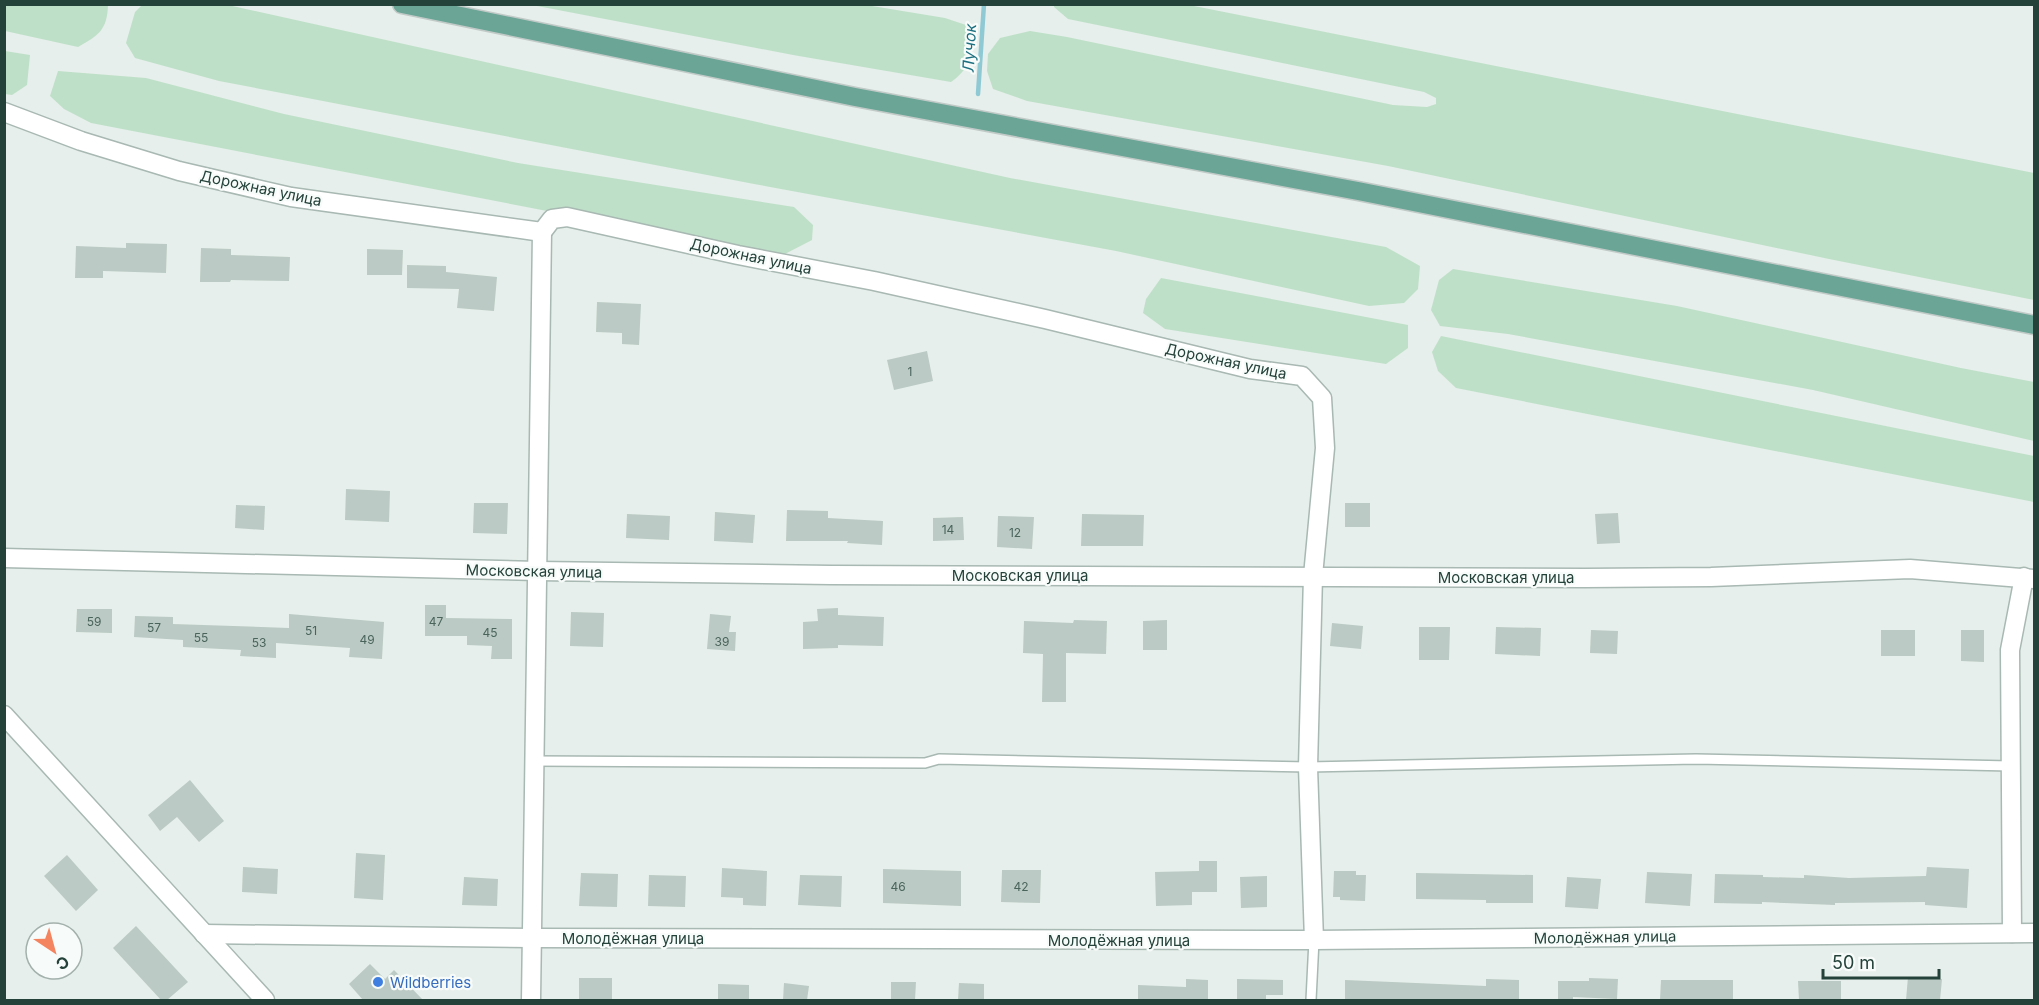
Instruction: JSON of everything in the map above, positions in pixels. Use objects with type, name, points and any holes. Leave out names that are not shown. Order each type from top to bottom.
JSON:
[{"type":"main road","points":[[402,4],[855,97],[1370,193],[2034,325]]},
{"type":"street","name":"Дорожная улица","points":[[4,112],[81,141],[178,171],[291,197],[542,232],[552,219],[567,217],[738,255],[874,281],[1250,369],[1302,376],[1322,398],[1324,438],[1313,576],[1308,767],[1314,940]]},
{"type":"street","points":[[531,1000],[542,232]]},
{"type":"street","name":"Московская улица","points":[[4,558],[537,571],[843,575],[1700,577],[1910,569],[2029,578]]},
{"type":"street","points":[[2012,933],[2010,650],[2029,578]]},
{"type":"street","points":[[4,715],[265,1000]]},
{"type":"street","name":"Молодёжная улица","points":[[204,934],[531,938],[1314,940],[2034,933]]},
{"type":"lane","points":[[534,761],[925,762],[939,759],[1308,767],[1696,759],[2010,766]]},
{"type":"lane","points":[[1311,1000],[1314,940]]},
{"type":"green space","points":[[5,4],[108,5],[104,26],[91,39],[78,47],[5,31]]},
{"type":"green space","points":[[142,5],[228,5],[1010,178],[1386,247],[1420,266],[1418,289],[1404,303],[1369,306],[1116,251],[219,81],[135,58],[126,43],[135,12]]},
{"type":"green space","points":[[532,5],[866,5],[945,18],[966,25],[970,42],[970,57],[964,70],[951,82],[793,55]]},
{"type":"green space","points":[[1054,5],[1189,5],[2034,173],[2034,300],[1388,166],[1027,101],[993,89],[987,71],[988,54],[1000,38],[1030,31],[1393,105],[1427,107],[1436,104],[1436,98],[1424,92],[1068,19]]},
{"type":"green space","points":[[5,51],[30,55],[27,85],[12,95],[5,94]]},
{"type":"green space","points":[[58,71],[146,78],[284,114],[518,163],[794,207],[813,225],[812,240],[781,256],[91,123],[64,109],[50,96]]},
{"type":"green space","points":[[1453,269],[1677,306],[2034,382],[2034,441],[1813,390],[1508,334],[1440,326],[1431,310],[1439,280]]},
{"type":"green space","points":[[1161,278],[1408,325],[1408,348],[1386,364],[1165,329],[1143,313],[1146,299]]},
{"type":"green space","points":[[1441,336],[2034,456],[2034,502],[1456,388],[1438,371],[1432,352]]},
{"type":"building","points":[[126,243],[167,244],[166,273],[103,271],[103,278],[75,278],[76,246],[126,248]]},
{"type":"building","points":[[201,248],[231,249],[231,255],[290,257],[289,281],[200,282]]},
{"type":"building","points":[[367,249],[403,250],[402,275],[367,275]]},
{"type":"building","points":[[407,265],[446,266],[446,272],[497,277],[494,311],[457,308],[459,289],[407,288]]},
{"type":"building","points":[[597,302],[641,304],[639,345],[622,344],[622,333],[596,332]]},
{"type":"building","points":[[927,351],[933,381],[894,390],[887,360]]},
{"type":"building","points":[[346,489],[390,491],[389,522],[345,520]]},
{"type":"building","points":[[474,503],[508,503],[507,534],[473,533]]},
{"type":"building","points":[[1345,503],[1370,503],[1370,527],[1345,527]]},
{"type":"building","points":[[236,505],[265,506],[264,530],[235,528]]},
{"type":"building","points":[[787,510],[828,511],[828,518],[883,521],[882,545],[847,543],[848,541],[786,541]]},
{"type":"building","points":[[715,512],[755,515],[753,543],[714,541]]},
{"type":"building","points":[[1618,513],[1620,543],[1597,544],[1595,514]]},
{"type":"building","points":[[627,514],[670,516],[669,540],[626,538]]},
{"type":"building","points":[[1082,514],[1144,515],[1143,546],[1081,546]]},
{"type":"building","points":[[998,516],[1034,517],[1032,549],[997,547]]},
{"type":"building","points":[[963,517],[964,540],[933,541],[933,518]]},
{"type":"building","points":[[425,605],[446,605],[446,618],[512,619],[512,659],[491,659],[492,646],[467,645],[467,636],[425,636]]},
{"type":"building","points":[[838,608],[838,615],[884,617],[883,646],[838,645],[838,648],[803,649],[803,622],[818,621],[817,609]]},
{"type":"building","points":[[77,609],[112,609],[112,633],[76,632]]},
{"type":"building","points":[[571,612],[604,613],[603,647],[570,646]]},
{"type":"building","points":[[289,614],[384,622],[382,659],[349,657],[350,648],[276,643],[276,658],[240,656],[241,650],[183,647],[183,640],[134,637],[135,616],[173,617],[173,624],[289,628]]},
{"type":"building","points":[[710,614],[731,616],[729,632],[736,632],[735,651],[707,649]]},
{"type":"building","points":[[1074,620],[1107,621],[1106,654],[1066,653],[1066,702],[1042,702],[1043,654],[1023,653],[1024,621],[1073,623]]},
{"type":"building","points":[[1167,620],[1167,650],[1143,650],[1143,621]]},
{"type":"building","points":[[1332,623],[1363,626],[1361,649],[1330,646]]},
{"type":"building","points":[[1419,627],[1450,627],[1449,660],[1419,660]]},
{"type":"building","points":[[1496,627],[1541,628],[1540,656],[1495,654]]},
{"type":"building","points":[[1591,630],[1618,631],[1617,654],[1590,653]]},
{"type":"building","points":[[1881,630],[1915,630],[1915,656],[1881,656]]},
{"type":"building","points":[[1961,630],[1984,630],[1984,662],[1961,661]]},
{"type":"building","points":[[190,780],[224,821],[199,842],[177,817],[160,831],[148,815]]},
{"type":"building","points":[[356,853],[385,855],[383,900],[354,898]]},
{"type":"building","points":[[67,855],[98,890],[76,911],[44,876]]},
{"type":"building","points":[[1199,861],[1217,861],[1217,892],[1192,892],[1192,905],[1156,906],[1155,872],[1199,871]]},
{"type":"building","points":[[243,867],[278,869],[277,894],[242,892]]},
{"type":"building","points":[[1927,867],[1969,869],[1967,908],[1925,905],[1925,902],[1835,903],[1835,905],[1714,903],[1715,874],[1804,878],[1804,875],[1849,878],[1926,876]]},
{"type":"building","points":[[722,868],[767,871],[766,906],[743,905],[743,898],[721,897]]},
{"type":"building","points":[[883,869],[961,871],[961,906],[883,903]]},
{"type":"building","points":[[1002,870],[1041,870],[1040,903],[1001,902]]},
{"type":"building","points":[[1334,871],[1356,871],[1356,875],[1366,875],[1365,901],[1340,900],[1340,897],[1333,897]]},
{"type":"building","points":[[1647,872],[1692,874],[1690,906],[1645,903]]},
{"type":"building","points":[[581,873],[618,874],[617,907],[579,906]]},
{"type":"building","points":[[1416,873],[1533,875],[1533,903],[1416,899]]},
{"type":"building","points":[[649,875],[686,876],[685,907],[648,906]]},
{"type":"building","points":[[800,875],[842,876],[841,907],[798,905]]},
{"type":"building","points":[[1267,876],[1267,907],[1241,908],[1240,877]]},
{"type":"building","points":[[464,877],[498,879],[497,906],[462,905]]},
{"type":"building","points":[[1567,877],[1601,879],[1598,909],[1565,907]]},
{"type":"building","points":[[136,926],[188,982],[167,1000],[161,1000],[113,948]]},
{"type":"building","name":"Wildberries","points":[[370,964],[385,979],[394,970],[423,1000],[363,1000],[349,984]]},
{"type":"building","points":[[1908,977],[1942,979],[1940,1000],[1906,1000]]},
{"type":"building","points":[[579,978],[612,978],[612,1000],[579,1000]]},
{"type":"building","points":[[1589,978],[1618,979],[1617,999],[1573,997],[1573,1000],[1558,1000],[1558,981],[1589,981]]},
{"type":"building","points":[[1186,979],[1208,980],[1208,1000],[1138,1000],[1138,985],[1186,987]]},
{"type":"building","points":[[1237,979],[1283,980],[1283,995],[1266,995],[1266,1000],[1237,1000]]},
{"type":"building","points":[[1486,979],[1519,980],[1519,1000],[1345,1000],[1345,980],[1486,986]]},
{"type":"building","points":[[1661,980],[1733,980],[1733,1000],[1660,1000]]},
{"type":"building","points":[[1798,981],[1841,981],[1841,1000],[1799,1000]]},
{"type":"building","points":[[891,982],[916,982],[915,1000],[891,1000]]},
{"type":"building","points":[[784,983],[809,986],[807,1000],[783,1000]]},
{"type":"building","points":[[959,983],[984,984],[984,1000],[958,1000]]},
{"type":"building","points":[[718,984],[749,985],[749,1000],[718,1000]]},
{"type":"waterway","name":"Лучок","points":[[978,94],[984,4]]},
{"type":"place","name":"Wildberries","points":[[378,982]]}]
